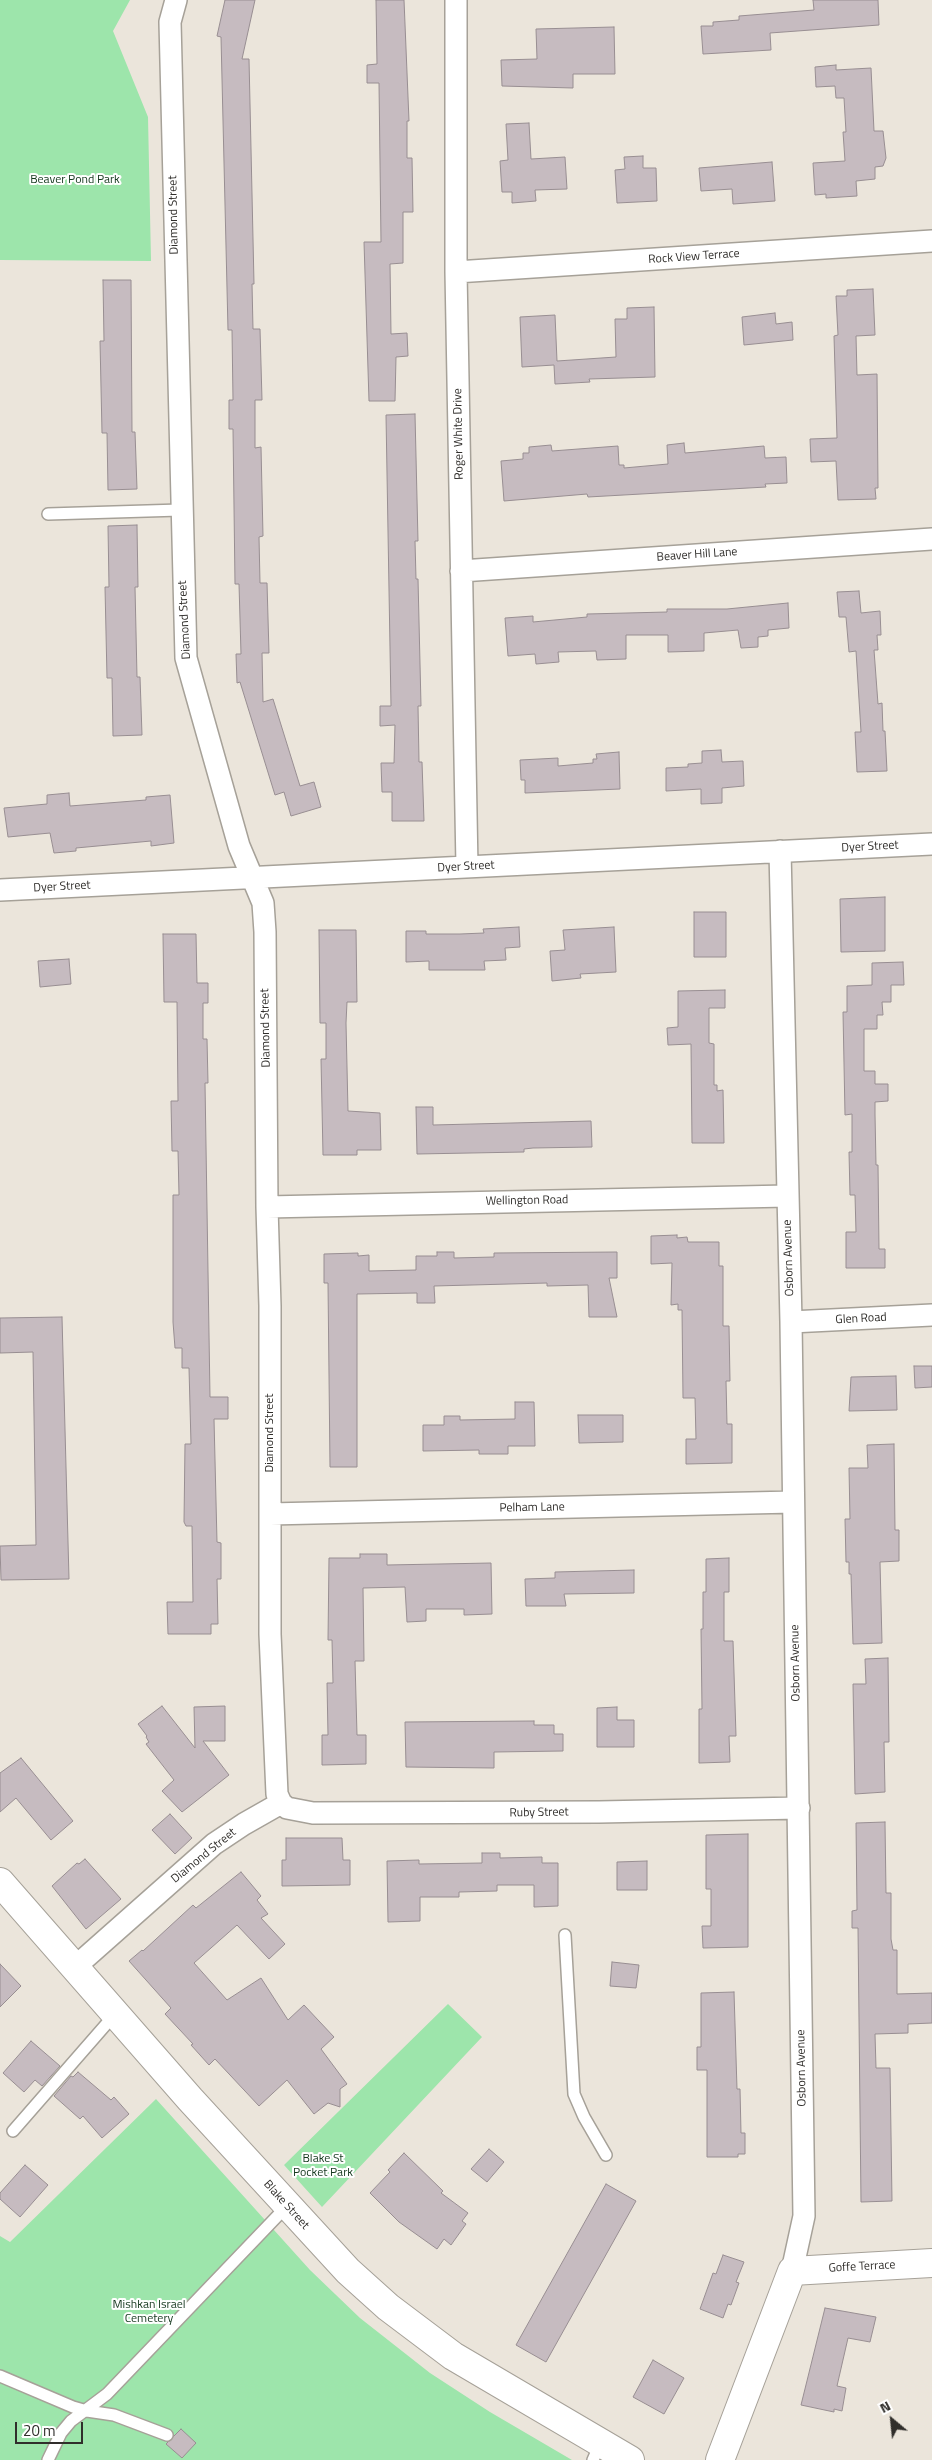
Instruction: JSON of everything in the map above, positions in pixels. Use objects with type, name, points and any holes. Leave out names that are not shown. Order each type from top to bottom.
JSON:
[{"type":"street","name":"Diamond Street","points":[[75,1967],[214,1844],[281,1803],[275,1782],[270,1634],[270,1306],[267,1207],[265,932],[263,903],[239,846],[186,658],[180,510],[170,22],[176,0]]},
{"type":"street","name":"Roger White Drive","points":[[456,0],[456,272],[467,867]]},
{"type":"street","name":"Rock View Terrace","points":[[456,272],[932,241]]},
{"type":"street","name":"Beaver Hill Lane","points":[[461,571],[932,539]]},
{"type":"street","name":"Dyer Street","points":[[0,890],[932,844]]},
{"type":"street","name":"Osborn Avenue","points":[[720,2460],[792,2271],[804,2216],[791,1322],[780,852]]},
{"type":"street","name":"Wellington Road","points":[[267,1207],[787,1196]]},
{"type":"street","name":"Glen Road","points":[[791,1322],[932,1315]]},
{"type":"street","name":"Pelham Lane","points":[[270,1514],[793,1502]]},
{"type":"street","name":"Ruby Street","points":[[281,1803],[297,1812],[313,1813],[570,1812],[799,1808]]},
{"type":"street","name":"Blake Street","points":[[0,1882],[286,2206],[348,2271],[414,2327],[453,2356],[597,2452],[630,2460]]},
{"type":"street","name":"Goffe Terrace","points":[[792,2271],[932,2263]]},
{"type":"lane","points":[[48,514],[180,510]]},
{"type":"lane","points":[[565,1935],[574,2094],[584,2117],[606,2154]]},
{"type":"lane","points":[[14,2131],[116,2014]]},
{"type":"lane","points":[[48,2460],[61,2432],[71,2421],[107,2394],[286,2206]]},
{"type":"lane","points":[[0,2376],[86,2411],[114,2415],[167,2435]]},
{"type":"green space","name":"Beaver Pond Park","points":[[0,0],[130,0],[113,31],[148,117],[151,261],[0,260]]},
{"type":"green space","name":"Blake St Pocket Park","points":[[448,2004],[482,2037],[322,2207],[284,2165]]},
{"type":"green space","name":"Mishkan Israel Cemetery","points":[[156,2099],[310,2270],[360,2318],[430,2373],[490,2412],[572,2460],[0,2460],[0,2236],[10,2242]]},
{"type":"building","points":[[225,0],[255,0],[242,59],[249,59],[254,284],[252,284],[253,329],[260,329],[262,400],[255,400],[255,448],[261,447],[263,536],[259,537],[260,583],[267,583],[269,653],[262,653],[263,702],[273,699],[300,786],[314,782],[321,807],[291,816],[284,792],[275,795],[240,682],[237,683],[236,654],[241,654],[239,584],[235,584],[233,429],[229,429],[229,400],[233,400],[232,330],[228,330],[221,37],[217,36]]},
{"type":"building","points":[[376,0],[404,0],[409,121],[407,121],[407,158],[412,158],[413,212],[403,212],[403,263],[390,264],[391,334],[407,333],[408,356],[396,357],[395,401],[369,401],[364,242],[381,242],[379,83],[367,83],[367,65],[377,64]]},
{"type":"building","points":[[813,0],[878,0],[879,25],[770,33],[771,50],[703,54],[701,26],[713,26],[713,22],[739,20],[739,16],[814,10]]},
{"type":"building","points":[[614,27],[615,74],[573,74],[573,88],[502,86],[501,60],[537,59],[536,29]]},
{"type":"building","points":[[836,65],[836,70],[871,68],[874,131],[883,131],[886,158],[883,166],[875,167],[875,179],[856,181],[857,196],[826,198],[826,194],[815,195],[813,163],[845,161],[843,132],[846,132],[844,98],[836,98],[835,86],[816,87],[815,67]]},
{"type":"building","points":[[529,123],[531,159],[565,157],[567,189],[535,190],[536,201],[512,203],[512,192],[502,192],[500,161],[508,160],[506,124]]},
{"type":"building","points":[[643,156],[643,168],[656,168],[657,201],[617,203],[615,170],[625,169],[624,157]]},
{"type":"building","points":[[772,162],[775,201],[733,204],[732,189],[701,191],[699,168]]},
{"type":"building","points":[[103,280],[131,280],[132,432],[135,432],[137,489],[108,490],[107,433],[102,433],[100,341],[104,341]]},
{"type":"building","points":[[873,289],[875,335],[856,336],[857,375],[877,374],[878,488],[875,488],[876,499],[838,500],[836,461],[811,462],[810,439],[837,438],[834,336],[838,335],[836,296],[847,296],[847,290]]},
{"type":"building","points":[[654,307],[655,377],[589,379],[590,382],[555,384],[554,365],[522,367],[520,317],[555,315],[557,361],[616,357],[615,319],[627,319],[627,308]]},
{"type":"building","points":[[775,313],[776,324],[792,322],[793,340],[744,345],[742,317]]},
{"type":"building","points":[[415,414],[418,541],[415,541],[416,579],[418,579],[421,706],[418,706],[419,762],[422,762],[424,821],[392,821],[392,792],[382,792],[381,763],[394,763],[395,725],[380,726],[380,706],[391,706],[386,415]]},
{"type":"building","points":[[684,443],[685,453],[764,446],[765,458],[786,457],[787,483],[765,484],[766,487],[588,497],[587,494],[504,501],[501,461],[523,459],[523,453],[529,453],[529,447],[551,445],[552,451],[618,446],[619,465],[624,465],[624,468],[668,464],[667,445]]},
{"type":"building","points":[[137,525],[138,587],[135,587],[137,677],[140,677],[142,735],[113,736],[112,678],[107,678],[105,587],[109,587],[108,526]]},
{"type":"building","points":[[859,591],[861,613],[880,611],[881,635],[877,635],[878,650],[874,650],[878,704],[882,703],[887,771],[857,772],[855,732],[861,732],[856,651],[849,652],[846,617],[839,617],[837,592]]},
{"type":"building","points":[[788,603],[789,628],[768,630],[768,636],[758,637],[758,647],[741,648],[738,630],[704,633],[704,651],[668,652],[668,635],[626,635],[626,659],[597,660],[596,651],[558,652],[559,662],[536,664],[535,654],[508,656],[505,618],[533,616],[533,622],[587,617],[587,614],[667,612],[667,609],[727,609]]},
{"type":"building","points":[[721,750],[722,762],[743,761],[744,786],[722,788],[722,803],[701,804],[701,789],[666,791],[666,768],[688,767],[688,764],[702,763],[702,751]]},
{"type":"building","points":[[619,752],[620,789],[525,793],[525,780],[521,780],[520,760],[558,758],[558,766],[593,763],[593,759],[597,759],[596,754]]},
{"type":"building","points":[[69,793],[70,806],[146,800],[146,797],[170,795],[174,843],[151,846],[151,841],[76,848],[76,851],[54,853],[50,833],[8,837],[4,808],[47,804],[47,795]]},
{"type":"building","points":[[885,897],[885,951],[841,952],[840,899]]},
{"type":"building","points":[[694,912],[726,912],[726,957],[694,957]]},
{"type":"building","points":[[519,927],[520,947],[505,948],[506,960],[484,961],[485,970],[429,970],[429,961],[406,962],[406,931],[426,931],[426,934],[460,934],[484,933],[483,929]]},
{"type":"building","points":[[614,927],[616,972],[580,974],[581,978],[552,981],[550,951],[565,950],[563,930]]},
{"type":"building","points":[[319,930],[356,930],[357,1002],[347,1002],[346,1023],[348,1111],[380,1113],[381,1150],[357,1150],[357,1155],[323,1155],[321,1059],[326,1059],[326,1023],[320,1023]]},
{"type":"building","points":[[163,934],[196,934],[197,983],[208,983],[208,1003],[203,1003],[203,1039],[207,1039],[208,1083],[205,1083],[210,1397],[228,1397],[228,1419],[214,1419],[217,1542],[221,1543],[221,1579],[217,1579],[218,1624],[211,1624],[211,1634],[168,1634],[167,1602],[193,1602],[192,1526],[186,1526],[184,1522],[185,1444],[191,1444],[189,1368],[182,1368],[182,1348],[175,1348],[173,1322],[173,1195],[179,1195],[178,1151],[172,1151],[171,1101],[178,1101],[177,1002],[164,1002]]},
{"type":"building","points":[[69,959],[71,984],[40,987],[38,961]]},
{"type":"building","points":[[903,962],[904,985],[891,985],[891,1002],[882,1002],[883,1015],[877,1015],[877,1029],[864,1029],[864,1071],[875,1071],[875,1084],[888,1084],[888,1101],[875,1102],[879,1249],[885,1249],[885,1268],[846,1268],[846,1232],[856,1232],[855,1195],[850,1195],[849,1152],[852,1152],[852,1114],[845,1115],[843,1012],[847,1012],[847,986],[872,985],[872,963]]},
{"type":"building","points":[[725,990],[725,1008],[709,1008],[709,1043],[714,1044],[714,1085],[717,1085],[717,1091],[723,1090],[724,1143],[692,1143],[691,1044],[668,1045],[667,1028],[678,1027],[678,991]]},
{"type":"building","points":[[416,1107],[433,1107],[433,1125],[591,1121],[592,1147],[533,1148],[524,1149],[524,1152],[417,1154]]},
{"type":"building","points":[[677,1235],[677,1238],[687,1237],[688,1242],[719,1242],[719,1266],[723,1266],[723,1326],[729,1326],[730,1381],[726,1381],[727,1424],[732,1424],[732,1463],[686,1464],[686,1439],[696,1439],[695,1398],[683,1398],[682,1310],[678,1310],[678,1304],[671,1305],[672,1263],[651,1264],[651,1236]]},
{"type":"building","points":[[437,1252],[454,1252],[454,1258],[494,1257],[494,1253],[617,1252],[617,1278],[609,1278],[617,1317],[589,1317],[588,1285],[547,1286],[547,1283],[434,1286],[435,1303],[417,1303],[417,1293],[357,1294],[357,1467],[330,1467],[328,1283],[324,1283],[324,1254],[358,1253],[358,1256],[369,1255],[369,1271],[416,1270],[416,1256],[437,1256]]},
{"type":"building","points":[[62,1317],[69,1579],[1,1580],[0,1546],[36,1545],[33,1352],[0,1353],[0,1318]]},
{"type":"building","points":[[914,1366],[932,1366],[932,1387],[915,1388]]},
{"type":"building","points":[[896,1376],[897,1410],[849,1411],[851,1377]]},
{"type":"building","points":[[515,1402],[534,1402],[535,1446],[508,1446],[508,1454],[479,1454],[479,1450],[423,1451],[423,1425],[444,1425],[444,1416],[460,1416],[460,1420],[515,1419]]},
{"type":"building","points":[[578,1415],[623,1415],[623,1442],[579,1443]]},
{"type":"building","points":[[894,1444],[895,1530],[899,1530],[899,1561],[880,1562],[882,1643],[853,1644],[851,1574],[849,1574],[849,1562],[846,1562],[845,1519],[850,1519],[849,1468],[868,1468],[867,1445]]},
{"type":"building","points":[[360,1554],[387,1554],[387,1565],[491,1563],[492,1614],[464,1615],[464,1609],[426,1609],[426,1621],[407,1622],[405,1587],[363,1588],[364,1661],[355,1661],[357,1735],[366,1735],[366,1764],[322,1765],[322,1735],[328,1735],[327,1683],[333,1683],[332,1640],[328,1640],[329,1558],[360,1558]]},
{"type":"building","points":[[729,1558],[729,1592],[724,1592],[724,1641],[733,1641],[736,1736],[729,1736],[730,1762],[699,1763],[699,1709],[702,1709],[701,1629],[703,1629],[703,1592],[706,1592],[706,1559]]},
{"type":"building","points":[[634,1570],[634,1593],[564,1594],[566,1606],[526,1606],[525,1579],[555,1578],[555,1572]]},
{"type":"building","points":[[888,1658],[889,1742],[884,1742],[885,1792],[855,1794],[853,1684],[866,1684],[865,1659]]},
{"type":"building","points":[[162,1706],[195,1748],[194,1707],[225,1706],[225,1741],[203,1741],[229,1775],[182,1812],[162,1791],[174,1780],[146,1744],[149,1742],[147,1736],[138,1724]]},
{"type":"building","points":[[617,1707],[617,1720],[634,1720],[634,1747],[597,1747],[597,1708]]},
{"type":"building","points":[[534,1721],[534,1725],[554,1725],[554,1734],[563,1734],[563,1751],[494,1752],[494,1768],[406,1767],[405,1722]]},
{"type":"building","points":[[21,1758],[73,1821],[51,1840],[16,1798],[0,1812],[0,1773]]},
{"type":"building","points":[[170,1814],[192,1838],[175,1854],[152,1830]]},
{"type":"building","points":[[885,1822],[886,1893],[891,1893],[891,1939],[893,1950],[897,1950],[897,1994],[932,1993],[932,2023],[908,2024],[908,2033],[875,2034],[876,2068],[890,2068],[892,2201],[861,2202],[858,1928],[852,1928],[852,1911],[857,1910],[856,1823]]},
{"type":"building","points":[[748,1834],[748,1947],[703,1948],[702,1926],[711,1926],[711,1889],[706,1889],[706,1835]]},
{"type":"building","points":[[286,1838],[342,1838],[343,1860],[350,1860],[350,1885],[282,1886],[282,1860],[286,1860]]},
{"type":"building","points":[[482,1853],[500,1853],[500,1858],[542,1857],[542,1863],[558,1863],[558,1906],[534,1907],[534,1885],[497,1885],[497,1891],[459,1892],[459,1897],[420,1897],[420,1921],[388,1922],[387,1861],[419,1860],[419,1864],[482,1863]]},
{"type":"building","points":[[85,1859],[121,1899],[86,1929],[52,1886],[77,1863],[79,1864]]},
{"type":"building","points":[[647,1861],[647,1890],[617,1890],[617,1862]]},
{"type":"building","points":[[241,1872],[261,1896],[257,1900],[268,1914],[261,1918],[285,1944],[269,1959],[237,1925],[194,1963],[227,2000],[261,1978],[288,2020],[304,2005],[334,2037],[321,2049],[347,2084],[340,2089],[340,2107],[328,2103],[314,2114],[287,2080],[259,2106],[215,2059],[209,2065],[191,2045],[193,2044],[165,2014],[171,2008],[129,1961],[143,1951],[193,1905],[196,1908]]},
{"type":"building","points":[[612,1962],[639,1965],[636,1988],[610,1986]]},
{"type":"building","points":[[0,1964],[21,1986],[0,2007]]},
{"type":"building","points":[[734,1992],[737,2089],[740,2089],[741,2133],[745,2133],[745,2154],[738,2154],[738,2157],[707,2157],[707,2070],[697,2070],[697,2047],[701,2047],[701,1993]]},
{"type":"building","points":[[31,2041],[60,2066],[42,2086],[35,2080],[24,2092],[3,2073]]},
{"type":"building","points":[[78,2072],[111,2100],[114,2097],[129,2114],[102,2138],[83,2116],[80,2119],[54,2096],[71,2076],[73,2077]]},
{"type":"building","points":[[489,2149],[504,2162],[487,2182],[471,2169]]},
{"type":"building","points":[[404,2153],[443,2191],[441,2193],[468,2213],[462,2221],[466,2224],[451,2245],[444,2239],[437,2249],[399,2222],[370,2193],[390,2172],[388,2170]]},
{"type":"building","points":[[25,2165],[48,2185],[20,2217],[0,2199],[0,2193]]},
{"type":"building","points":[[606,2184],[636,2201],[546,2362],[516,2345]]},
{"type":"building","points":[[723,2255],[744,2262],[736,2282],[739,2283],[731,2305],[728,2304],[723,2318],[700,2309],[713,2273],[716,2274]]},
{"type":"building","points":[[825,2308],[876,2317],[870,2342],[848,2338],[837,2386],[846,2388],[842,2411],[834,2409],[834,2412],[801,2405]]},
{"type":"building","points":[[653,2360],[684,2378],[664,2414],[633,2397]]},
{"type":"building","points":[[181,2429],[196,2443],[182,2458],[166,2444]]}]
